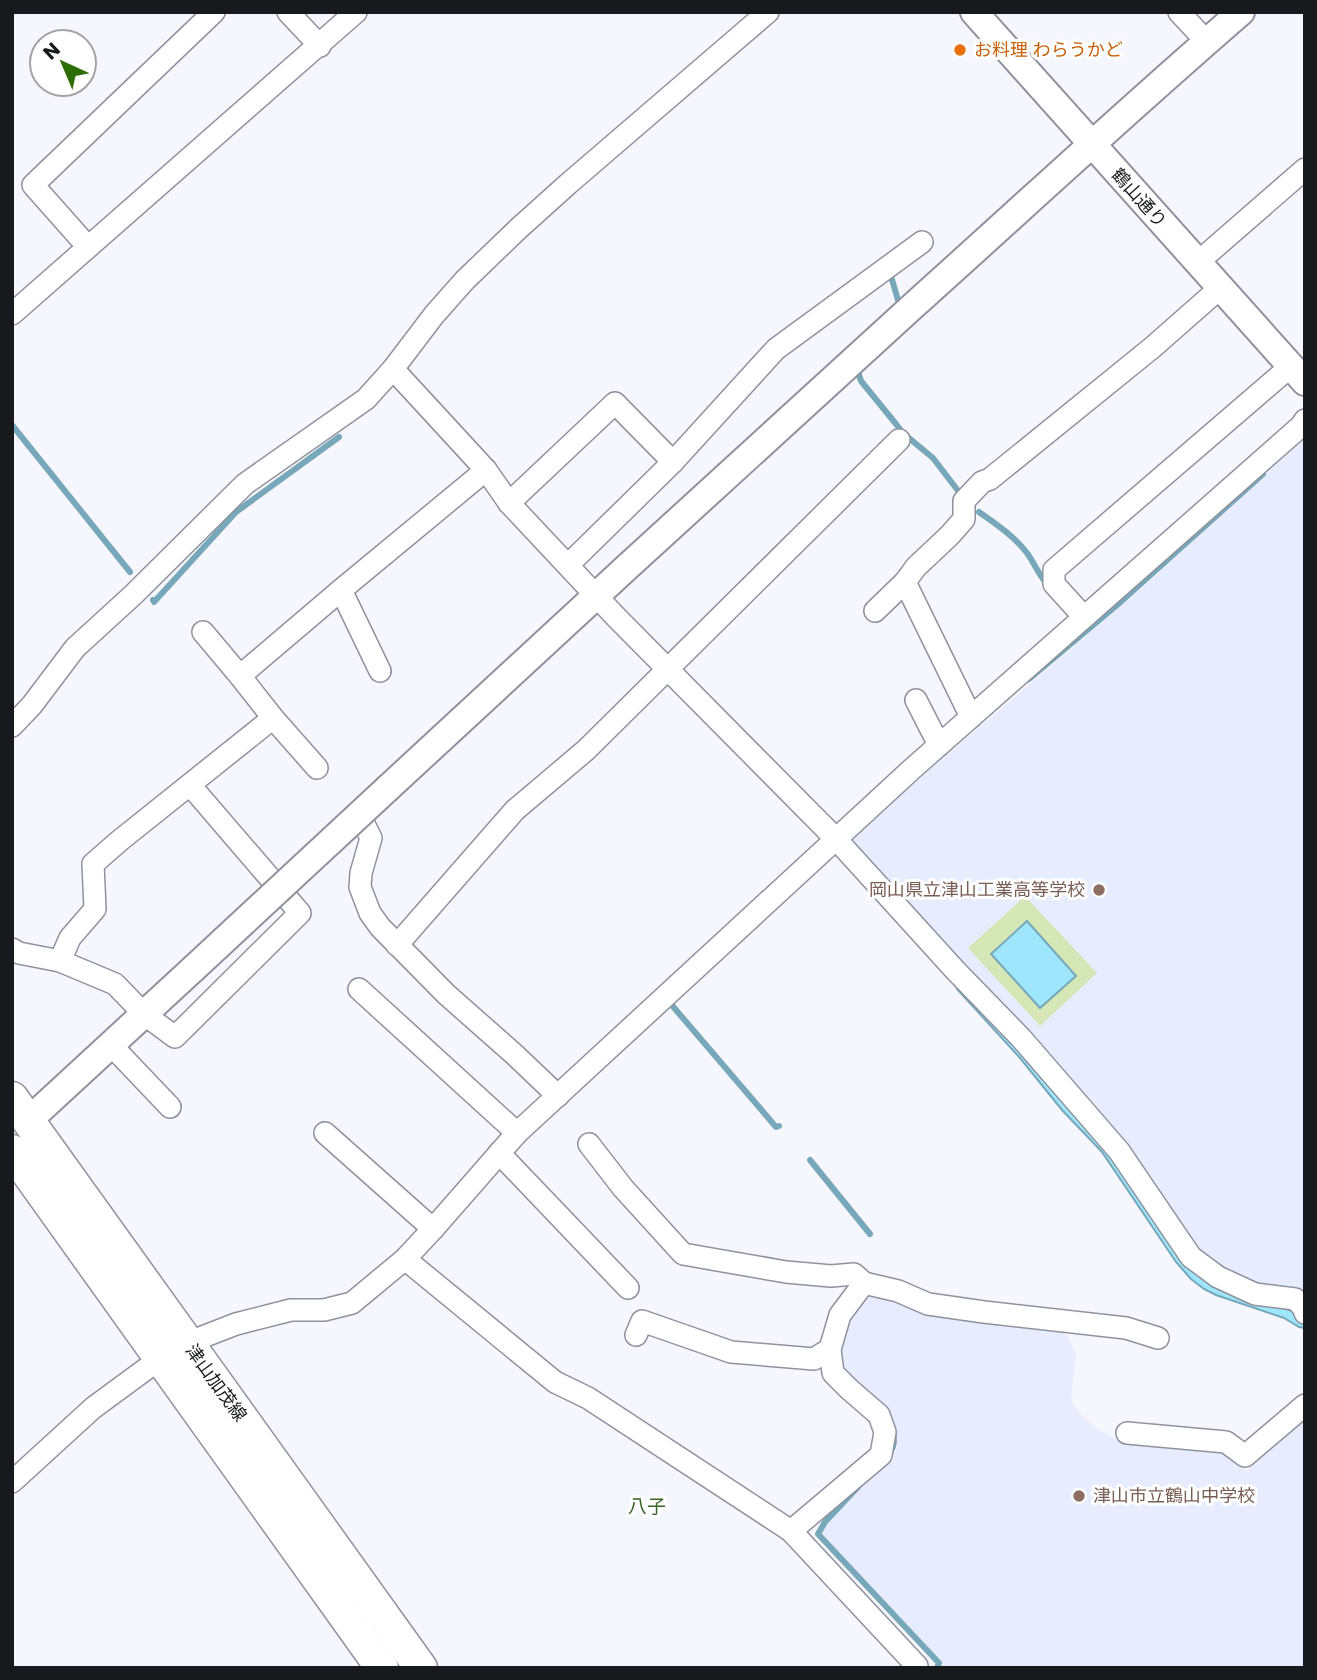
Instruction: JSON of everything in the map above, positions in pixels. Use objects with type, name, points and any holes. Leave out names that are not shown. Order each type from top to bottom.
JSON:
[{"type":"main road","name":"津山加茂線","points":[[18,1118],[382,1668]]},
{"type":"main road","name":"津山加茂線","points":[[12,1151],[174,1351],[421,1668]]},
{"type":"street","points":[[88,247],[33,184],[214,12]]},
{"type":"street","points":[[288,12],[320,46]]},
{"type":"street","points":[[12,314],[356,12]]},
{"type":"street","points":[[12,726],[32,705],[75,648],[133,595],[245,484],[366,399],[465,280],[518,229],[768,12]]},
{"type":"street","name":"鶴山通り","points":[[974,12],[1298,374]]},
{"type":"street","points":[[1179,12],[1207,42]]},
{"type":"street","points":[[18,1118],[111,1045],[596,595],[1241,12]]},
{"type":"street","points":[[1197,263],[1305,169]]},
{"type":"street","points":[[568,565],[673,462],[776,349],[922,242]]},
{"type":"street","points":[[875,611],[964,519],[964,501],[982,482],[990,479],[1142,356],[1220,288]]},
{"type":"street","points":[[393,369],[486,470],[509,503],[667,669],[836,839],[1021,1038],[1119,1151],[1191,1257],[1218,1277],[1255,1294],[1295,1299],[1304,1310]]},
{"type":"street","points":[[1084,617],[1055,584],[1054,570],[1298,374]]},
{"type":"street","points":[[509,503],[615,402],[673,462]]},
{"type":"street","points":[[12,1482],[93,1408],[174,1351],[236,1324],[291,1310],[324,1310],[352,1303],[405,1259],[517,1133],[939,745],[1239,482],[1305,420]]},
{"type":"street","points":[[397,945],[515,810],[586,750],[899,440]]},
{"type":"street","points":[[240,676],[486,470]]},
{"type":"street","points":[[905,582],[971,717]]},
{"type":"street","points":[[341,590],[380,671]]},
{"type":"street","points":[[203,632],[317,768]]},
{"type":"street","points":[[916,700],[939,745]]},
{"type":"street","points":[[60,961],[70,938],[95,909],[93,864],[273,718]]},
{"type":"street","points":[[12,949],[19,953],[60,961],[115,984],[144,1014],[175,1037],[300,913],[190,785]]},
{"type":"street","points":[[363,822],[371,838],[360,873],[360,887],[370,913],[380,927],[446,994],[558,1096]]},
{"type":"street","points":[[359,989],[517,1133]]},
{"type":"street","points":[[111,1045],[170,1107]]},
{"type":"street","points":[[326,1133],[433,1229]]},
{"type":"street","points":[[589,1144],[623,1188],[683,1254],[786,1272],[831,1276],[853,1274],[864,1283],[898,1291],[928,1304],[1126,1328],[1158,1338]]},
{"type":"street","points":[[499,1153],[628,1288]]},
{"type":"street","points":[[405,1259],[555,1382],[588,1398],[791,1531],[917,1666],[915,1668]]},
{"type":"street","points":[[791,1531],[881,1455],[885,1432],[879,1415],[833,1373],[830,1349],[840,1315],[864,1283]]},
{"type":"street","points":[[636,1335],[642,1321],[731,1352],[814,1359],[830,1349]]},
{"type":"street","points":[[1127,1433],[1226,1442],[1245,1456],[1305,1405]]},
{"type":"shaded area","name":"岡山県立津山工業高等学校","points":[[1305,438],[1305,1299],[1260,1288],[1202,1256],[857,852],[853,839],[1148,583]]},
{"type":"shaded area","name":"津山市立鶴山中学校","points":[[875,1293],[1061,1330],[1069,1339],[1076,1355],[1071,1400],[1080,1414],[1103,1433],[1126,1443],[1225,1453],[1246,1471],[1305,1417],[1305,1668],[941,1668],[939,1661],[820,1533],[828,1521],[898,1449],[893,1424],[873,1396],[840,1368],[837,1351],[853,1308],[862,1296]]},
{"type":"green space","points":[[1025,896],[1097,973],[1040,1026],[968,948]]},
{"type":"water","points":[[1027,921],[1076,976],[1040,1008],[991,954]]},
{"type":"water","points":[[963,982],[1070,1101],[1170,1236],[1238,1293],[1295,1312],[1305,1311],[1305,1328],[1216,1295],[1191,1279],[1176,1262],[1102,1152],[957,989]]},
{"type":"waterway","points":[[891,276],[900,307]]},
{"type":"waterway","points":[[856,366],[861,381],[903,433],[933,458],[959,492]]},
{"type":"waterway","points":[[12,425],[130,572]]},
{"type":"waterway","points":[[153,600],[154,602],[236,512],[339,437]]},
{"type":"waterway","points":[[1029,679],[1116,606],[1263,474]]},
{"type":"waterway","points":[[979,512],[1022,547],[1049,586]]},
{"type":"waterway","points":[[670,1003],[776,1127],[779,1126]]},
{"type":"waterway","points":[[810,1160],[870,1234]]},
{"type":"waterway","points":[[887,1457],[893,1445],[893,1432]]},
{"type":"waterway","points":[[858,1487],[825,1522],[818,1534],[939,1663],[937,1668]]},
{"type":"place","name":"お料理 わらうかど","points":[[960,50]]},
{"type":"place","name":"岡山県立津山工業高等学校","points":[[1099,890]]},
{"type":"place","name":"津山市立鶴山中学校","points":[[1079,1496]]},
{"type":"district","name":"八子","points":[[647,1506]]}]
